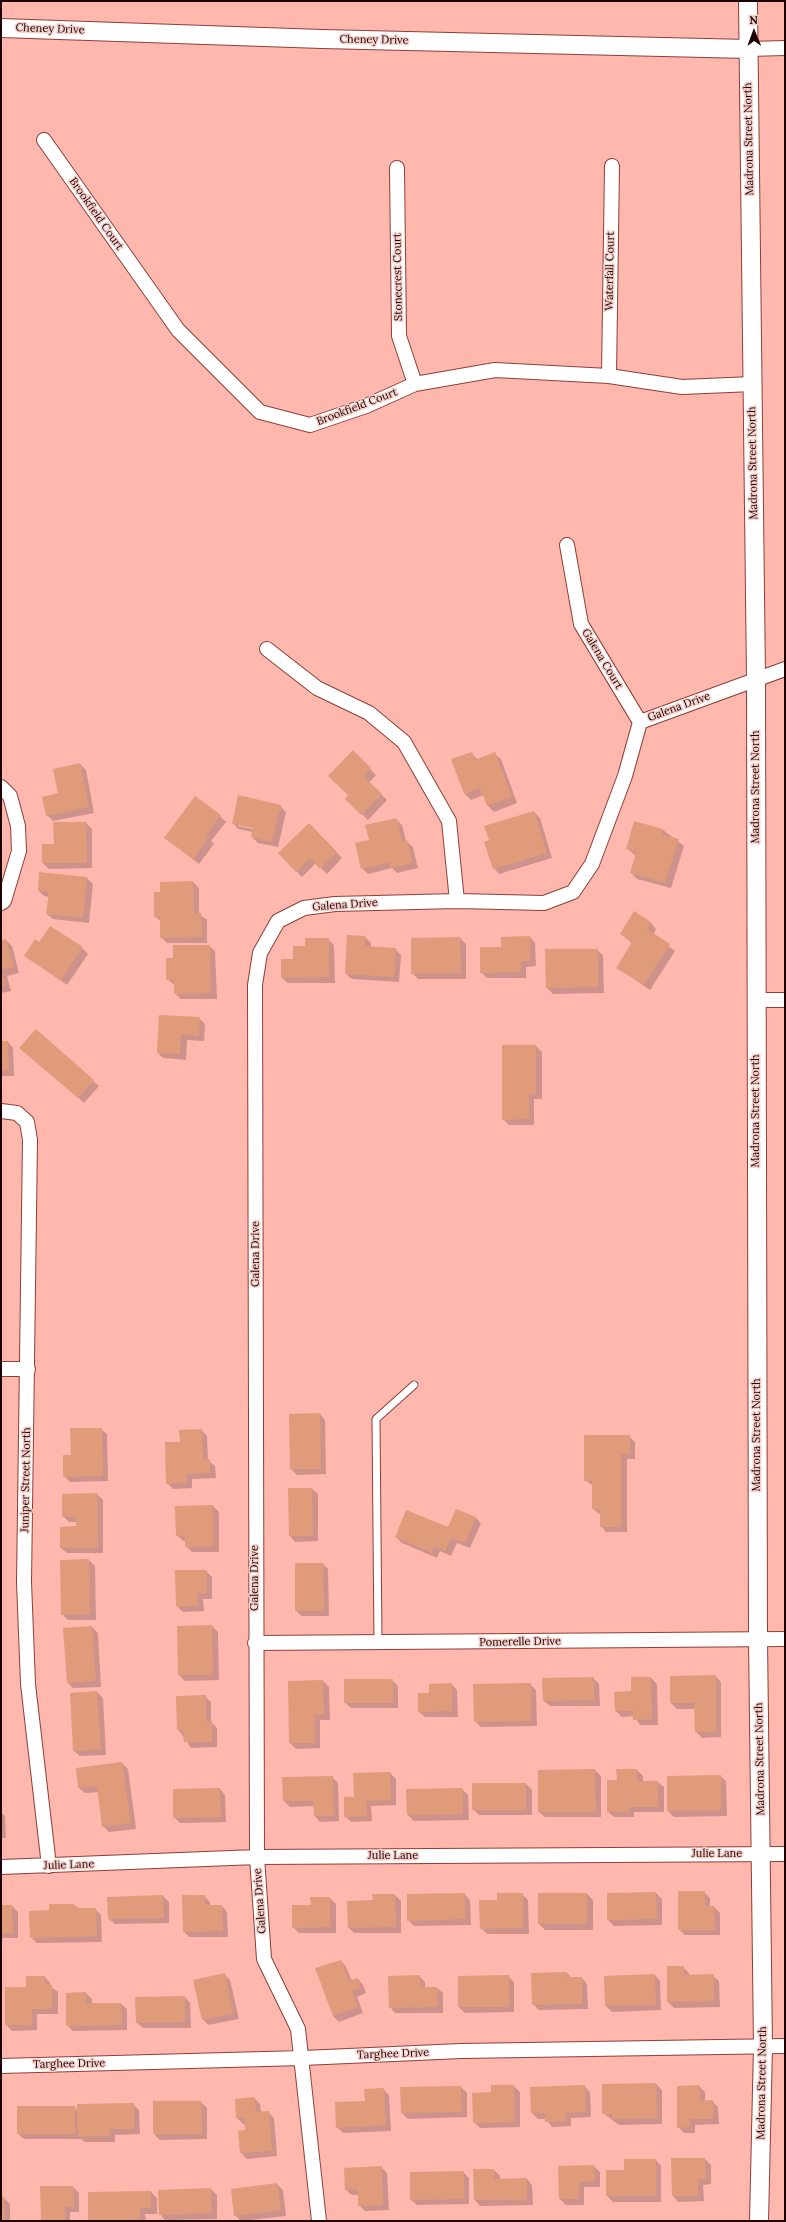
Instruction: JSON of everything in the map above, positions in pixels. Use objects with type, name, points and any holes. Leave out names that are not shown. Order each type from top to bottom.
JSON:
[{"type":"street","name":"Madrona Street North","points":[[748,1],[756,679],[755,1000],[758,1640],[762,1854],[763,2046],[759,2221]]},
{"type":"street","name":"Cheney Drive","points":[[1,28],[322,39],[748,49]]},
{"type":"street","points":[[748,49],[785,48]]},
{"type":"street","name":"Brookfield Court","points":[[44,140],[178,330],[260,412],[310,425],[366,406],[415,384],[495,370],[609,376],[682,387],[753,384]]},
{"type":"street","name":"Waterfall Court","points":[[609,376],[612,166]]},
{"type":"street","name":"Stonecrest Court","points":[[397,168],[399,336],[415,384]]},
{"type":"street","name":"Galena Court","points":[[567,544],[581,624],[640,722]]},
{"type":"street","points":[[267,649],[317,688],[370,713],[404,742],[449,821],[457,901]]},
{"type":"street","name":"Galena Drive","points":[[319,2221],[303,2058],[298,2029],[264,1959],[257,1857],[255,1643],[255,985],[260,953],[278,921],[304,908],[335,904],[457,901],[544,903],[573,892],[592,864],[625,776],[640,722],[785,669]]},
{"type":"street","points":[[1,787],[10,796],[16,819],[19,851],[4,901],[1,903]]},
{"type":"street","points":[[755,1000],[785,1000]]},
{"type":"street","name":"Juniper Street North","points":[[1,1111],[17,1112],[28,1122],[30,1140],[24,1582],[28,1684],[49,1866]]},
{"type":"street","points":[[1,1369],[28,1369]]},
{"type":"street","name":"Pomerelle Drive","points":[[255,1643],[378,1644],[785,1639]]},
{"type":"street","name":"Julie Lane","points":[[1,1867],[257,1857],[785,1854]]},
{"type":"street","name":"Targhee Drive","points":[[1,2066],[303,2058],[462,2051],[785,2046]]},
{"type":"lane","points":[[378,1644],[376,1419],[414,1385]]},
{"type":"building","points":[[353,750],[371,768],[364,777],[382,794],[361,815],[345,799],[348,795],[328,776]]},
{"type":"building","points":[[472,752],[475,760],[495,752],[512,797],[487,806],[480,788],[464,794],[451,759]]},
{"type":"building","points":[[80,763],[89,807],[46,816],[42,797],[58,793],[53,769]]},
{"type":"building","points":[[238,795],[281,805],[272,842],[251,837],[253,828],[232,824]]},
{"type":"building","points":[[195,796],[221,815],[206,835],[209,837],[193,859],[164,838]]},
{"type":"building","points":[[534,811],[547,853],[493,869],[484,842],[489,840],[484,826]]},
{"type":"building","points":[[397,818],[402,841],[407,840],[412,863],[390,868],[389,862],[361,869],[355,843],[369,840],[365,825]]},
{"type":"building","points":[[634,821],[663,829],[662,834],[679,839],[665,883],[630,873],[636,852],[626,849]]},
{"type":"building","points":[[53,822],[86,822],[87,863],[42,863],[42,844],[54,844]]},
{"type":"building","points":[[309,823],[337,852],[320,869],[310,858],[296,872],[278,853]]},
{"type":"building","points":[[39,872],[87,877],[83,918],[46,914],[49,892],[38,891]]},
{"type":"building","points":[[193,881],[194,913],[201,913],[202,937],[160,938],[160,916],[154,917],[154,892],[160,892],[160,882]]},
{"type":"building","points":[[634,911],[651,922],[647,929],[670,944],[644,985],[616,968],[632,942],[620,934]]},
{"type":"building","points":[[50,926],[83,947],[61,980],[24,956],[35,939],[39,942]]},
{"type":"building","points":[[347,935],[365,936],[365,946],[396,948],[394,977],[345,974]]},
{"type":"building","points":[[530,936],[530,961],[521,961],[521,972],[480,973],[480,947],[501,947],[501,937]]},
{"type":"building","points":[[460,937],[461,973],[411,974],[411,938]]},
{"type":"building","points":[[305,938],[329,938],[329,977],[281,978],[281,959],[293,959],[293,946],[305,946]]},
{"type":"building","points":[[6,939],[14,967],[1,970],[1,940]]},
{"type":"building","points":[[173,945],[210,945],[211,993],[174,994],[174,980],[166,980],[166,958],[173,958]]},
{"type":"building","points":[[545,949],[598,949],[598,987],[546,988]]},
{"type":"building","points":[[1,970],[5,985],[1,986]]},
{"type":"building","points":[[159,1015],[200,1017],[199,1036],[181,1034],[180,1054],[157,1053]]},
{"type":"building","points":[[36,1029],[94,1080],[78,1098],[19,1048]]},
{"type":"building","points":[[1,1041],[8,1041],[9,1070],[1,1070]]},
{"type":"building","points":[[502,1045],[536,1045],[536,1094],[529,1094],[529,1119],[502,1120]]},
{"type":"building","points":[[320,1413],[321,1469],[290,1469],[289,1414]]},
{"type":"building","points":[[70,1428],[102,1428],[103,1476],[63,1477],[63,1455],[71,1455]]},
{"type":"building","points":[[202,1429],[203,1460],[210,1459],[210,1473],[186,1474],[187,1483],[166,1484],[165,1442],[180,1442],[179,1430]]},
{"type":"building","points":[[584,1435],[630,1435],[630,1454],[621,1454],[621,1527],[600,1527],[600,1509],[592,1509],[592,1481],[584,1481]]},
{"type":"building","points":[[288,1488],[312,1488],[313,1536],[289,1536]]},
{"type":"building","points":[[97,1493],[98,1548],[60,1548],[60,1527],[76,1526],[76,1517],[62,1517],[62,1494]]},
{"type":"building","points":[[213,1505],[214,1546],[185,1547],[185,1535],[176,1536],[175,1506]]},
{"type":"building","points":[[456,1509],[476,1517],[465,1543],[451,1538],[445,1551],[434,1546],[432,1553],[395,1537],[406,1510],[448,1527]]},
{"type":"building","points":[[89,1559],[90,1614],[61,1615],[60,1560]]},
{"type":"building","points":[[295,1563],[323,1563],[324,1611],[295,1611]]},
{"type":"building","points":[[175,1570],[207,1570],[207,1593],[198,1593],[198,1606],[176,1606]]},
{"type":"building","points":[[212,1625],[213,1675],[178,1675],[177,1626]]},
{"type":"building","points":[[92,1626],[96,1681],[67,1683],[63,1628]]},
{"type":"building","points":[[716,1675],[716,1732],[695,1732],[694,1703],[670,1703],[670,1676]]},
{"type":"building","points":[[594,1677],[594,1700],[543,1701],[542,1678]]},
{"type":"building","points":[[631,1677],[651,1677],[652,1719],[633,1720],[633,1711],[615,1711],[614,1692],[631,1691]]},
{"type":"building","points":[[344,1679],[393,1679],[393,1703],[344,1703]]},
{"type":"building","points":[[323,1680],[324,1714],[314,1715],[315,1743],[289,1743],[288,1681]]},
{"type":"building","points":[[452,1683],[452,1711],[418,1712],[418,1693],[429,1693],[429,1684]]},
{"type":"building","points":[[531,1683],[531,1721],[474,1722],[473,1684]]},
{"type":"building","points":[[97,1691],[101,1749],[73,1751],[70,1693]]},
{"type":"building","points":[[206,1695],[206,1721],[212,1721],[212,1742],[184,1742],[183,1730],[177,1730],[176,1696]]},
{"type":"building","points":[[122,1762],[131,1823],[102,1827],[97,1786],[78,1788],[76,1768]]},
{"type":"building","points":[[595,1769],[596,1812],[538,1812],[538,1770]]},
{"type":"building","points":[[616,1769],[637,1769],[637,1781],[658,1781],[658,1807],[629,1807],[629,1812],[607,1812],[607,1780],[617,1780]]},
{"type":"building","points":[[390,1772],[391,1800],[366,1801],[367,1816],[344,1817],[344,1797],[354,1797],[353,1773]]},
{"type":"building","points":[[721,1775],[721,1810],[667,1811],[667,1776]]},
{"type":"building","points":[[333,1776],[334,1816],[314,1816],[313,1801],[283,1801],[282,1777]]},
{"type":"building","points":[[472,1783],[526,1783],[526,1810],[472,1810]]},
{"type":"building","points":[[220,1788],[221,1817],[173,1818],[173,1789]]},
{"type":"building","points":[[463,1788],[463,1814],[407,1815],[406,1789]]},
{"type":"building","points":[[678,1891],[705,1891],[705,1906],[714,1906],[715,1930],[678,1930]]},
{"type":"building","points":[[656,1892],[657,1919],[607,1920],[607,1893]]},
{"type":"building","points":[[465,1893],[465,1919],[407,1921],[407,1894]]},
{"type":"building","points":[[497,1893],[523,1893],[523,1928],[480,1929],[479,1900],[497,1900]]},
{"type":"building","points":[[538,1893],[587,1893],[587,1924],[538,1924]]},
{"type":"building","points":[[372,1894],[395,1894],[396,1927],[348,1928],[347,1901],[373,1900]]},
{"type":"building","points":[[163,1895],[164,1918],[108,1919],[107,1897]]},
{"type":"building","points":[[182,1895],[205,1895],[205,1905],[222,1905],[223,1931],[183,1932]]},
{"type":"building","points":[[310,1897],[330,1897],[330,1927],[292,1928],[292,1905],[311,1905]]},
{"type":"building","points":[[49,1904],[74,1904],[74,1908],[96,1908],[97,1936],[30,1938],[29,1911],[49,1910]]},
{"type":"building","points":[[1,1905],[12,1905],[13,1933],[1,1933]]},
{"type":"building","points":[[341,1960],[349,1981],[358,1978],[361,1988],[352,1991],[358,2007],[333,2016],[315,1968]]},
{"type":"building","points":[[667,1966],[684,1966],[684,1975],[714,1974],[714,2001],[667,2002]]},
{"type":"building","points":[[567,1972],[567,1977],[582,1977],[582,2004],[532,2005],[531,1973]]},
{"type":"building","points":[[225,1973],[233,2013],[202,2020],[193,1980]]},
{"type":"building","points":[[655,1974],[656,2005],[605,2006],[604,1976]]},
{"type":"building","points":[[420,1975],[420,1987],[437,1987],[438,2007],[389,2008],[388,1976]]},
{"type":"building","points":[[509,1975],[509,2007],[458,2007],[458,1976]]},
{"type":"building","points":[[26,1976],[45,1976],[45,1985],[52,1985],[52,2009],[32,2009],[32,2025],[5,2025],[5,1987],[26,1987]]},
{"type":"building","points":[[86,1992],[86,2003],[121,2003],[122,2025],[66,2026],[66,1993]]},
{"type":"building","points":[[185,1996],[185,2022],[136,2023],[135,1997]]},
{"type":"building","points":[[656,2083],[657,2118],[612,2119],[612,2114],[602,2114],[602,2084]]},
{"type":"building","points":[[491,2085],[514,2085],[515,2122],[473,2123],[472,2093],[491,2092]]},
{"type":"building","points":[[585,2085],[586,2112],[566,2113],[566,2121],[545,2122],[545,2113],[531,2113],[530,2087]]},
{"type":"building","points":[[699,2085],[700,2101],[713,2100],[713,2119],[689,2119],[690,2127],[677,2128],[677,2086]]},
{"type":"building","points":[[461,2086],[462,2112],[401,2113],[400,2087]]},
{"type":"building","points":[[384,2088],[386,2125],[336,2128],[335,2102],[365,2101],[364,2089]]},
{"type":"building","points":[[255,2097],[256,2112],[269,2111],[272,2151],[240,2153],[238,2131],[245,2130],[244,2118],[236,2118],[235,2099]]},
{"type":"building","points":[[153,2101],[201,2101],[202,2134],[153,2134]]},
{"type":"building","points":[[134,2103],[134,2129],[110,2129],[110,2136],[78,2137],[77,2104]]},
{"type":"building","points":[[17,2106],[75,2106],[75,2134],[17,2134]]},
{"type":"building","points":[[671,2158],[705,2158],[706,2179],[698,2179],[698,2196],[672,2196]]},
{"type":"building","points":[[624,2159],[656,2159],[656,2196],[606,2196],[606,2170],[624,2170]]},
{"type":"building","points":[[594,2165],[595,2181],[579,2182],[579,2199],[559,2199],[558,2166]]},
{"type":"building","points":[[382,2166],[383,2205],[358,2206],[358,2189],[345,2190],[344,2168]]},
{"type":"building","points":[[473,2169],[494,2169],[494,2179],[527,2178],[527,2200],[474,2200]]},
{"type":"building","points":[[464,2171],[464,2199],[410,2200],[410,2172]]},
{"type":"building","points":[[277,2183],[281,2210],[234,2216],[231,2189]]},
{"type":"building","points":[[40,2186],[73,2186],[74,2206],[65,2207],[65,2221],[41,2221]]},
{"type":"building","points":[[211,2188],[212,2213],[159,2215],[158,2190]]},
{"type":"building","points":[[151,2191],[151,2208],[140,2208],[140,2221],[88,2221],[88,2192]]},
{"type":"building","points":[[1,2197],[4,2197],[5,2221],[1,2221]]}]
